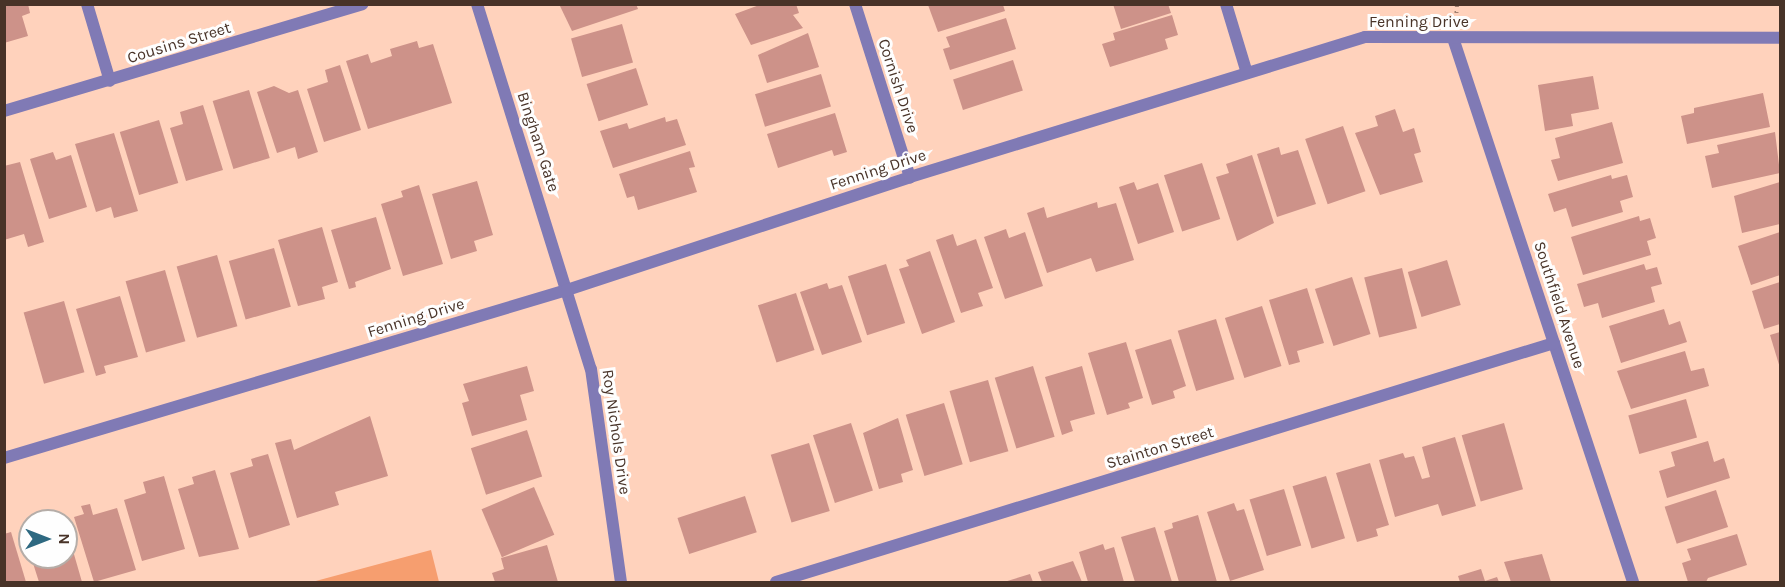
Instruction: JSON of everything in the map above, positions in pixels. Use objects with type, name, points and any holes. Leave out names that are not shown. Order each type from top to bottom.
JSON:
[{"type":"street","points":[[87,4],[110,81]]},
{"type":"street","name":"Cousins Street","points":[[4,111],[362,4]]},
{"type":"street","name":"Bingham Gate","points":[[477,4],[567,290]]},
{"type":"street","name":"Cornish Drive","points":[[855,4],[910,177]]},
{"type":"street","points":[[1226,4],[1247,73]]},
{"type":"street","name":"Fenning Drive","points":[[4,458],[567,290],[910,177],[1365,37],[1780,38]]},
{"type":"street","name":"Southfield Avenue","points":[[1453,38],[1633,582]]},
{"type":"street","name":"Roy Nichols Drive","points":[[567,290],[591,369],[621,582]]},
{"type":"street","name":"Stainton Street","points":[[776,582],[1554,343]]},
{"type":"shaded area","points":[[431,550],[439,582],[312,582]]},
{"type":"building","points":[[4,4],[28,4],[30,13],[22,16],[28,36],[4,43]]},
{"type":"building","points":[[559,4],[636,4],[638,9],[572,31]]},
{"type":"building","points":[[762,4],[796,4],[799,13],[793,15],[803,28],[751,45],[735,14]]},
{"type":"building","points":[[1113,4],[1168,4],[1171,13],[1121,29]]},
{"type":"building","points":[[928,5],[1003,5],[1005,11],[938,32]]},
{"type":"building","points":[[1172,15],[1178,35],[1165,39],[1168,49],[1110,67],[1102,44],[1115,40],[1113,33]]},
{"type":"building","points":[[1006,18],[1016,49],[950,70],[943,49],[950,47],[946,37]]},
{"type":"building","points":[[622,24],[633,62],[582,77],[571,39]]},
{"type":"building","points":[[808,33],[819,67],[767,83],[758,55]]},
{"type":"building","points":[[417,41],[419,48],[433,44],[452,103],[368,129],[346,61],[368,54],[371,63],[392,56],[390,49]]},
{"type":"building","points":[[1013,60],[1023,90],[963,110],[953,79]]},
{"type":"building","points":[[340,65],[361,130],[324,142],[307,89],[328,82],[325,70]]},
{"type":"building","points":[[636,68],[648,105],[599,121],[587,84]]},
{"type":"building","points":[[821,74],[831,107],[765,127],[755,94]]},
{"type":"building","points":[[1593,76],[1599,109],[1571,114],[1573,126],[1545,131],[1538,85]]},
{"type":"building","points":[[274,86],[289,93],[298,90],[318,152],[298,159],[295,147],[277,153],[257,92]]},
{"type":"building","points":[[249,90],[270,158],[233,169],[213,101]]},
{"type":"building","points":[[1763,93],[1770,127],[1687,144],[1681,116],[1694,113],[1694,108]]},
{"type":"building","points":[[203,105],[223,170],[186,181],[170,128],[183,124],[180,112]]},
{"type":"building","points":[[1395,109],[1403,132],[1414,128],[1421,152],[1414,154],[1423,182],[1380,195],[1355,133],[1378,126],[1375,116]]},
{"type":"building","points":[[835,113],[847,152],[834,156],[832,150],[778,168],[767,134]]},
{"type":"building","points":[[665,117],[666,122],[677,119],[686,145],[613,168],[600,131],[627,123],[629,129]]},
{"type":"building","points":[[159,120],[178,183],[139,195],[120,132]]},
{"type":"building","points":[[1612,122],[1623,163],[1558,181],[1551,160],[1560,158],[1555,138]]},
{"type":"building","points":[[1343,126],[1365,191],[1328,204],[1305,139]]},
{"type":"building","points":[[1775,132],[1780,173],[1712,188],[1705,156],[1719,153],[1717,145]]},
{"type":"building","points":[[114,133],[138,211],[114,218],[111,207],[96,212],[75,144]]},
{"type":"building","points":[[1279,147],[1281,155],[1298,150],[1316,204],[1277,217],[1257,154]]},
{"type":"building","points":[[690,151],[695,167],[689,168],[697,192],[638,210],[634,196],[627,198],[619,174]]},
{"type":"building","points":[[53,152],[56,160],[71,155],[87,207],[49,219],[30,159]]},
{"type":"building","points":[[1252,155],[1274,223],[1237,241],[1216,177],[1229,173],[1226,164]]},
{"type":"building","points":[[20,162],[44,242],[28,247],[24,234],[4,240],[4,166]]},
{"type":"building","points":[[1202,163],[1220,219],[1182,231],[1164,175]]},
{"type":"building","points":[[1611,175],[1612,179],[1627,175],[1633,197],[1620,201],[1623,212],[1572,227],[1566,208],[1554,212],[1548,194]]},
{"type":"building","points":[[477,181],[493,235],[474,241],[477,251],[451,259],[432,194]]},
{"type":"building","points":[[1134,182],[1137,190],[1158,183],[1174,232],[1138,244],[1119,187]]},
{"type":"building","points":[[1780,182],[1780,224],[1742,233],[1734,196]]},
{"type":"building","points":[[419,185],[443,264],[403,276],[381,204],[403,197],[401,191]]},
{"type":"building","points":[[1097,202],[1098,208],[1116,203],[1134,260],[1096,272],[1091,258],[1047,273],[1027,213],[1044,207],[1047,218]]},
{"type":"building","points":[[1639,216],[1640,221],[1650,218],[1656,238],[1647,241],[1651,255],[1583,275],[1571,237]]},
{"type":"building","points":[[376,217],[391,269],[355,282],[356,287],[349,289],[331,230]]},
{"type":"building","points":[[322,227],[338,282],[322,287],[325,299],[298,306],[278,240]]},
{"type":"building","points":[[1006,229],[1009,238],[1025,232],[1043,286],[1005,299],[984,237]]},
{"type":"building","points":[[1780,232],[1780,275],[1751,285],[1738,246]]},
{"type":"building","points":[[953,234],[957,246],[976,239],[993,288],[978,293],[983,306],[961,313],[936,240]]},
{"type":"building","points":[[274,248],[291,307],[246,320],[229,261]]},
{"type":"building","points":[[930,251],[955,322],[922,334],[899,269],[909,266],[906,260]]},
{"type":"building","points":[[217,255],[237,326],[197,338],[177,267]]},
{"type":"building","points":[[1447,260],[1461,305],[1422,317],[1408,272]]},
{"type":"building","points":[[886,264],[905,323],[867,335],[848,276]]},
{"type":"building","points":[[1644,264],[1646,270],[1657,267],[1662,284],[1651,287],[1655,302],[1602,318],[1598,303],[1584,307],[1577,284]]},
{"type":"building","points":[[1402,268],[1417,328],[1379,338],[1364,277]]},
{"type":"building","points":[[165,270],[185,341],[146,352],[126,281]]},
{"type":"building","points":[[1352,277],[1371,334],[1333,346],[1315,289]]},
{"type":"building","points":[[1780,282],[1780,324],[1764,329],[1752,291]]},
{"type":"building","points":[[827,283],[829,289],[842,285],[862,342],[822,355],[800,292]]},
{"type":"building","points":[[1307,288],[1324,343],[1297,351],[1300,362],[1289,365],[1269,300]]},
{"type":"building","points":[[796,293],[815,350],[776,362],[758,305]]},
{"type":"building","points":[[120,296],[138,357],[104,366],[106,373],[96,376],[76,309]]},
{"type":"building","points":[[64,301],[84,372],[44,384],[24,313]]},
{"type":"building","points":[[1262,306],[1281,366],[1244,378],[1225,318]]},
{"type":"building","points":[[1664,309],[1669,325],[1680,321],[1687,342],[1621,363],[1609,326]]},
{"type":"building","points":[[1216,319],[1234,379],[1196,391],[1178,331]]},
{"type":"building","points":[[1780,332],[1780,368],[1770,335]]},
{"type":"building","points":[[1171,339],[1186,386],[1173,391],[1175,398],[1152,405],[1135,350]]},
{"type":"building","points":[[1126,342],[1143,398],[1128,403],[1130,408],[1107,415],[1088,353]]},
{"type":"building","points":[[1685,351],[1691,371],[1704,368],[1709,386],[1631,409],[1617,371]]},
{"type":"building","points":[[527,366],[534,391],[520,395],[527,420],[472,436],[462,403],[469,401],[463,384]]},
{"type":"building","points":[[1033,366],[1055,437],[1016,448],[995,378]]},
{"type":"building","points":[[1082,366],[1095,414],[1070,421],[1073,431],[1062,435],[1045,377]]},
{"type":"building","points":[[988,380],[1008,451],[970,462],[950,391]]},
{"type":"building","points":[[1686,399],[1697,437],[1639,454],[1628,416]]},
{"type":"building","points":[[944,403],[963,464],[924,476],[906,415]]},
{"type":"building","points":[[370,416],[388,476],[335,492],[339,505],[297,518],[275,443],[291,439],[294,450]]},
{"type":"building","points":[[898,418],[913,470],[901,474],[903,482],[879,489],[863,433]]},
{"type":"building","points":[[851,423],[873,491],[835,503],[813,435]]},
{"type":"building","points":[[1504,423],[1523,489],[1481,501],[1462,435]]},
{"type":"building","points":[[527,430],[542,477],[486,495],[471,448]]},
{"type":"building","points":[[1455,437],[1476,506],[1442,516],[1438,504],[1395,517],[1379,460],[1403,453],[1405,458],[1414,456],[1422,479],[1430,477],[1422,447]]},
{"type":"building","points":[[1708,441],[1714,462],[1724,458],[1730,478],[1667,498],[1659,471],[1675,466],[1671,452]]},
{"type":"building","points":[[809,443],[830,511],[792,523],[771,455]]},
{"type":"building","points":[[268,454],[290,525],[249,538],[230,473],[253,466],[251,459]]},
{"type":"building","points":[[1370,463],[1389,525],[1376,529],[1378,536],[1357,542],[1336,473]]},
{"type":"building","points":[[215,470],[239,549],[199,557],[178,489],[194,484],[192,477]]},
{"type":"building","points":[[164,476],[185,549],[142,561],[124,500],[146,493],[143,482]]},
{"type":"building","points":[[1326,476],[1345,538],[1312,548],[1293,486]]},
{"type":"building","points":[[534,487],[554,535],[502,557],[482,509]]},
{"type":"building","points":[[1284,489],[1301,545],[1267,556],[1250,500]]},
{"type":"building","points":[[1716,490],[1728,527],[1677,544],[1665,507]]},
{"type":"building","points":[[745,496],[757,532],[689,554],[677,518]]},
{"type":"building","points":[[1234,503],[1237,511],[1244,509],[1264,570],[1230,581],[1207,512]]},
{"type":"building","points":[[90,504],[93,515],[117,508],[136,570],[94,582],[78,530],[78,516],[84,514],[81,506]]},
{"type":"building","points":[[1198,515],[1217,582],[1179,582],[1164,531],[1173,528],[1172,523]]},
{"type":"building","points":[[1155,527],[1172,582],[1135,582],[1121,537]]},
{"type":"building","points":[[11,532],[18,555],[18,569],[22,569],[26,582],[4,582],[4,534]]},
{"type":"building","points":[[1737,534],[1747,565],[1708,578],[1706,582],[1688,582],[1682,563],[1691,560],[1687,549]]},
{"type":"building","points":[[1103,544],[1105,550],[1114,547],[1124,582],[1088,582],[1079,552]]},
{"type":"building","points":[[547,545],[558,582],[495,582],[492,573],[504,569],[501,558]]},
{"type":"building","points":[[1542,554],[1551,582],[1511,582],[1504,562]]},
{"type":"building","points":[[1073,561],[1082,582],[1042,582],[1038,572]]},
{"type":"building","points":[[78,568],[82,582],[39,582],[35,569]]},
{"type":"building","points":[[1481,569],[1485,581],[1497,577],[1499,582],[1460,582],[1458,576]]},
{"type":"building","points":[[1030,574],[1033,582],[1004,582]]}]
